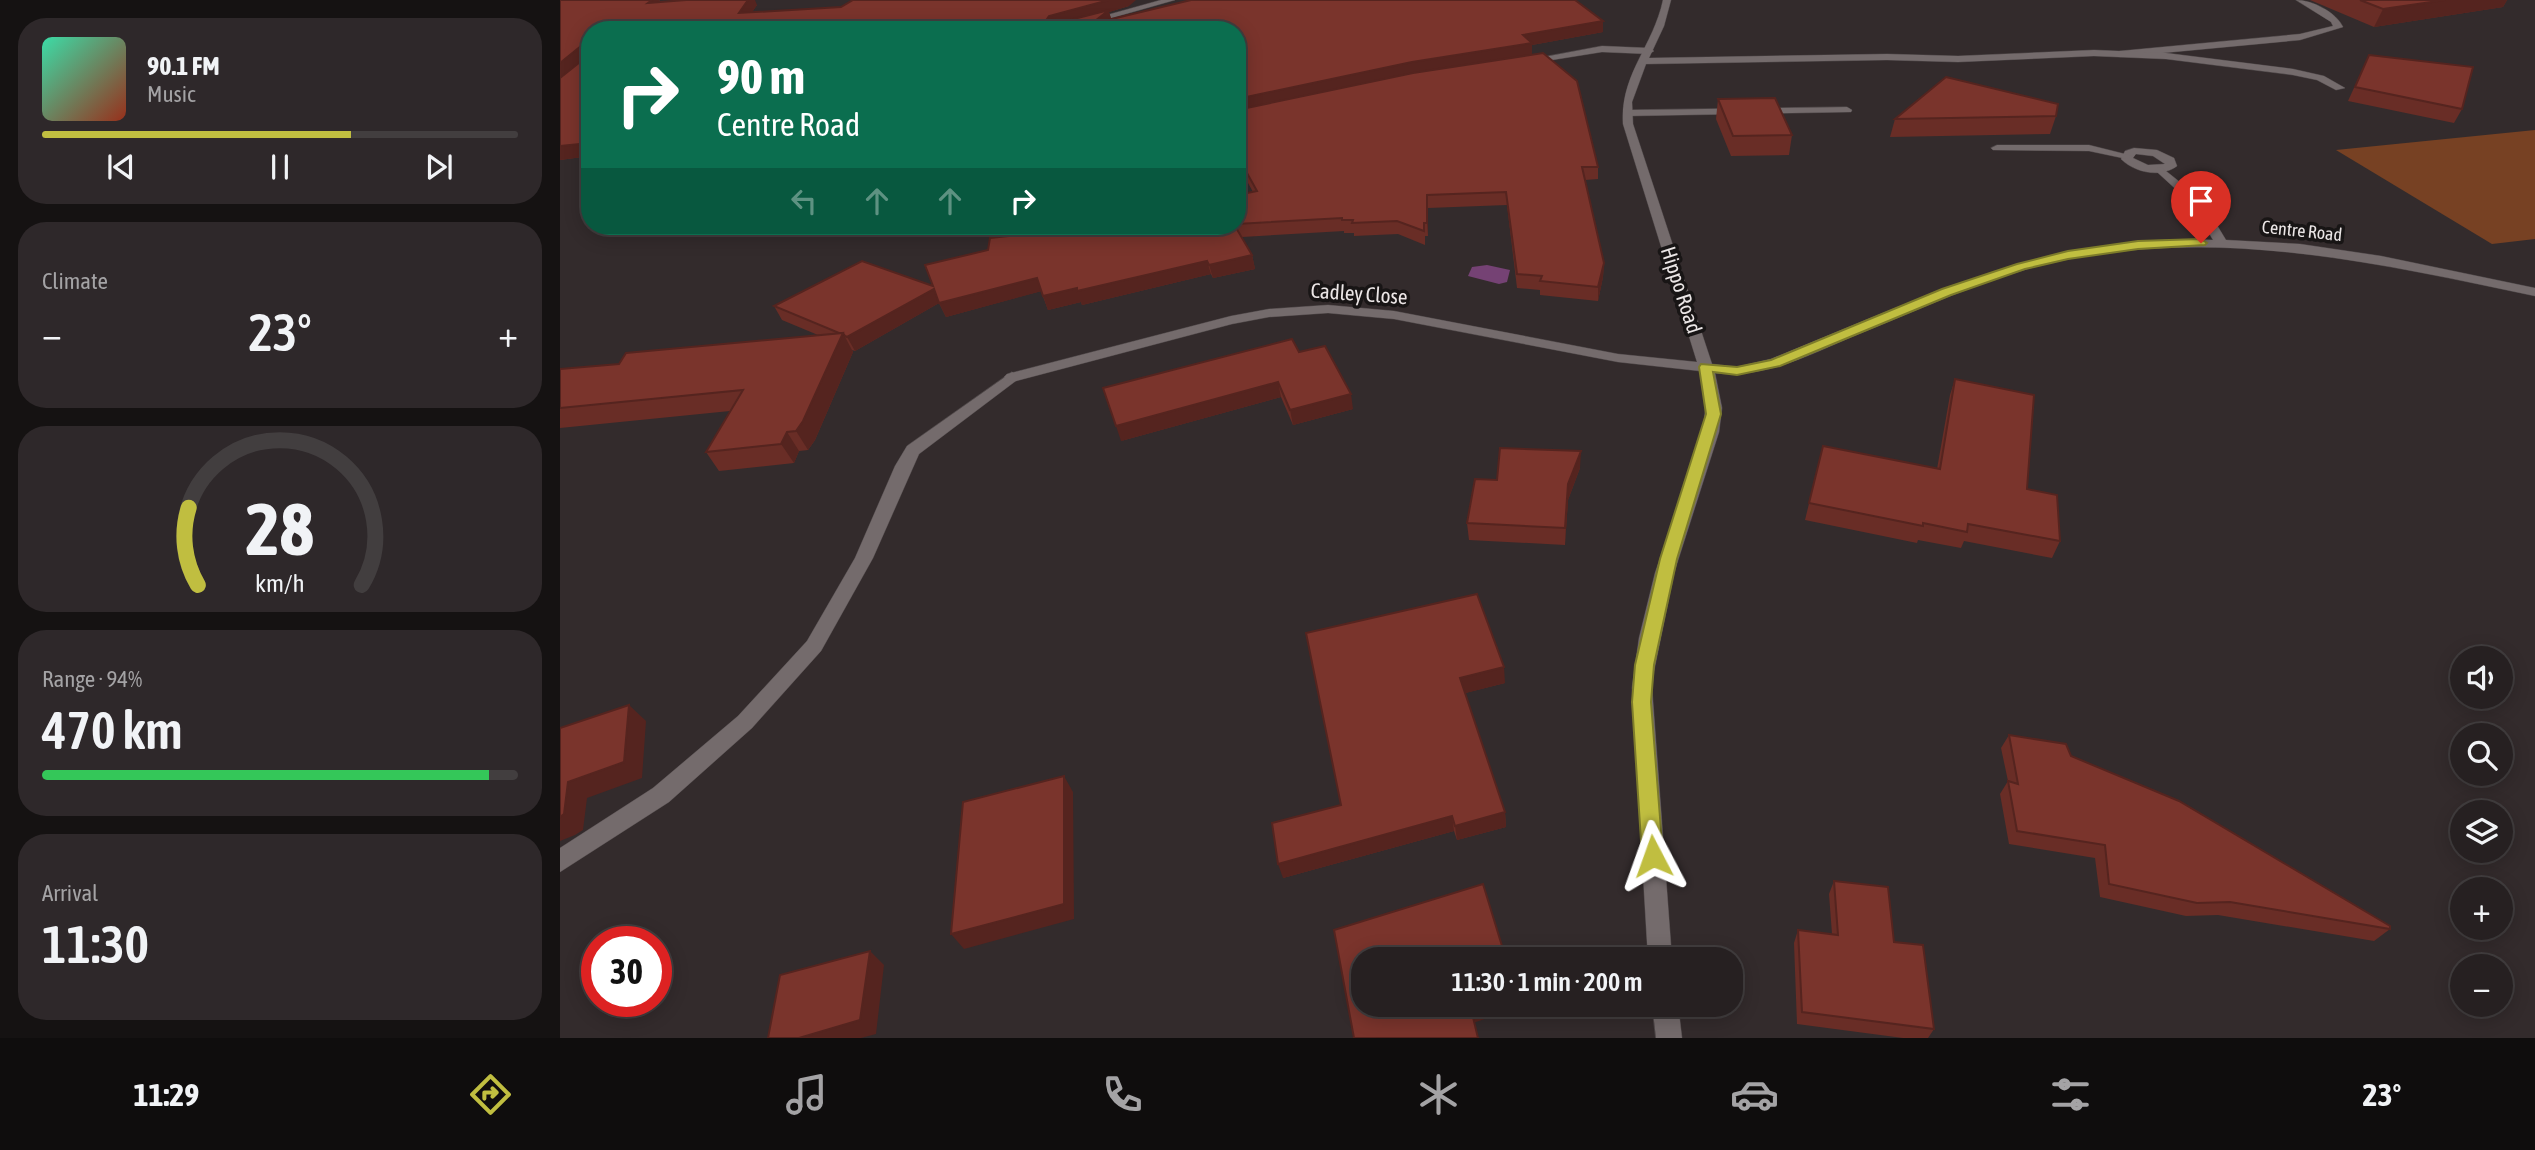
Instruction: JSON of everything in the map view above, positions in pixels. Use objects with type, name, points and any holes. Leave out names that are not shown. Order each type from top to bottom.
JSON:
[{"type":"street","points":[[1091,21],[1171,0]]},
{"type":"street","name":"Hippo Road","points":[[1659,947],[1642,688],[1647,652],[1668,559],[1714,414],[1706,367],[1628,124],[1627,104],[1632,85],[1666,15],[1667,0]]},
{"type":"street","points":[[1520,62],[1602,49],[1646,56],[1958,59],[2120,54],[2300,37],[2338,27],[2335,20],[2300,0]]},
{"type":"street","points":[[2120,54],[2176,56],[2257,66],[2320,78],[2340,88]]},
{"type":"street","points":[[1628,113],[1847,110]]},
{"type":"street","points":[[1997,148],[2089,148],[2127,156],[2141,151],[2164,156],[2172,163],[2161,170],[2137,166],[2127,156]]},
{"type":"street","points":[[2161,170],[2197,202],[2221,243]]},
{"type":"street","name":"Centre Road","points":[[1706,367],[1737,371],[1775,363],[1957,288],[2021,266],[2068,255],[2138,245],[2221,243],[2300,248],[2381,260],[2535,292]]},
{"type":"street","name":"Cadley Close","points":[[560,860],[661,795],[745,722],[814,646],[864,558],[903,466],[913,450],[1012,377],[1231,320],[1269,313],[1328,309],[1394,315],[1618,358],[1706,367]]},
{"type":"street","points":[[1667,1017],[1670,1038]]},
{"type":"shaded area","points":[[2535,130],[2535,239],[2492,244],[2336,150]]},
{"type":"shaded area","points":[[1487,265],[1510,270],[1507,282],[1499,284],[1468,276],[1472,267]]},
{"type":"building","points":[[560,0],[652,0],[648,3],[748,0],[739,13],[841,7],[853,0],[1109,0],[1049,16],[1047,19],[1066,21],[581,21],[581,46],[560,63]]},
{"type":"building","points":[[1191,0],[1575,0],[1603,21],[1523,35],[1532,43],[1412,62],[1246,97],[1246,21],[1104,21]]},
{"type":"building","points":[[2360,0],[2445,0],[2383,9]]},
{"type":"building","points":[[1109,10],[1095,21],[1066,21]]},
{"type":"building","points":[[1543,53],[1577,81],[1598,167],[1582,167],[1604,263],[1598,287],[1540,281],[1542,276],[1517,274],[1506,192],[1427,195],[1427,223],[1424,223],[1424,231],[1397,221],[1352,223],[1353,220],[1342,218],[1246,223],[1246,193],[1257,191],[1246,171],[1246,108],[1413,73]]},
{"type":"building","points":[[2369,55],[2473,67],[2462,109],[2355,87]]},
{"type":"building","points":[[581,61],[581,144],[560,146],[560,78]]},
{"type":"building","points":[[1946,77],[2058,104],[2056,116],[1895,119]]},
{"type":"building","points":[[1775,98],[1792,135],[1733,136],[1718,99]]},
{"type":"building","points":[[1017,235],[1240,235],[1252,255],[1209,265],[1207,261],[1077,291],[1077,288],[1043,296],[1037,278],[939,303],[934,289],[847,337],[843,333],[774,306],[862,261],[933,286],[925,265],[988,250],[990,238]]},
{"type":"building","points":[[843,333],[803,421],[796,431],[787,432],[781,444],[706,452],[743,390],[560,408],[560,369],[619,364],[626,353]]},
{"type":"building","points":[[1292,339],[1299,352],[1325,346],[1351,394],[1290,410],[1278,382],[1116,426],[1103,388]]},
{"type":"building","points":[[1955,379],[2034,395],[2027,489],[2057,495],[2060,541],[1968,524],[1967,532],[1923,523],[1923,526],[1809,503],[1823,446],[1940,469]]},
{"type":"building","points":[[1500,448],[1581,451],[1568,484],[1565,528],[1467,523],[1475,479],[1497,480]]},
{"type":"building","points":[[1477,594],[1504,667],[1460,678],[1505,812],[1455,826],[1452,816],[1278,864],[1272,823],[1341,805],[1306,633]]},
{"type":"building","points":[[629,705],[624,762],[568,782],[564,814],[560,817],[560,728]]},
{"type":"building","points":[[2009,735],[2066,744],[2071,756],[2179,801],[2390,926],[2390,929],[2230,902],[2197,903],[2109,884],[2105,845],[2017,831],[2008,781],[2018,784]]},
{"type":"building","points":[[1064,776],[1064,904],[951,934],[963,802]]},
{"type":"building","points":[[1834,881],[1888,887],[1894,942],[1923,945],[1934,1029],[1802,1012],[1798,930],[1838,935]]},
{"type":"building","points":[[1483,884],[1502,947],[1351,947],[1351,1017],[1473,1017],[1478,1038],[1354,1038],[1334,930]]},
{"type":"building","points":[[870,951],[860,1020],[799,1038],[768,1038],[780,975]]},
{"type":"route","points":[[1653,856],[1642,702],[1644,665],[1668,559],[1714,414],[1706,367],[1737,371],[1775,363],[1946,292],[2021,266],[2068,255],[2138,245],[2201,243]]}]
